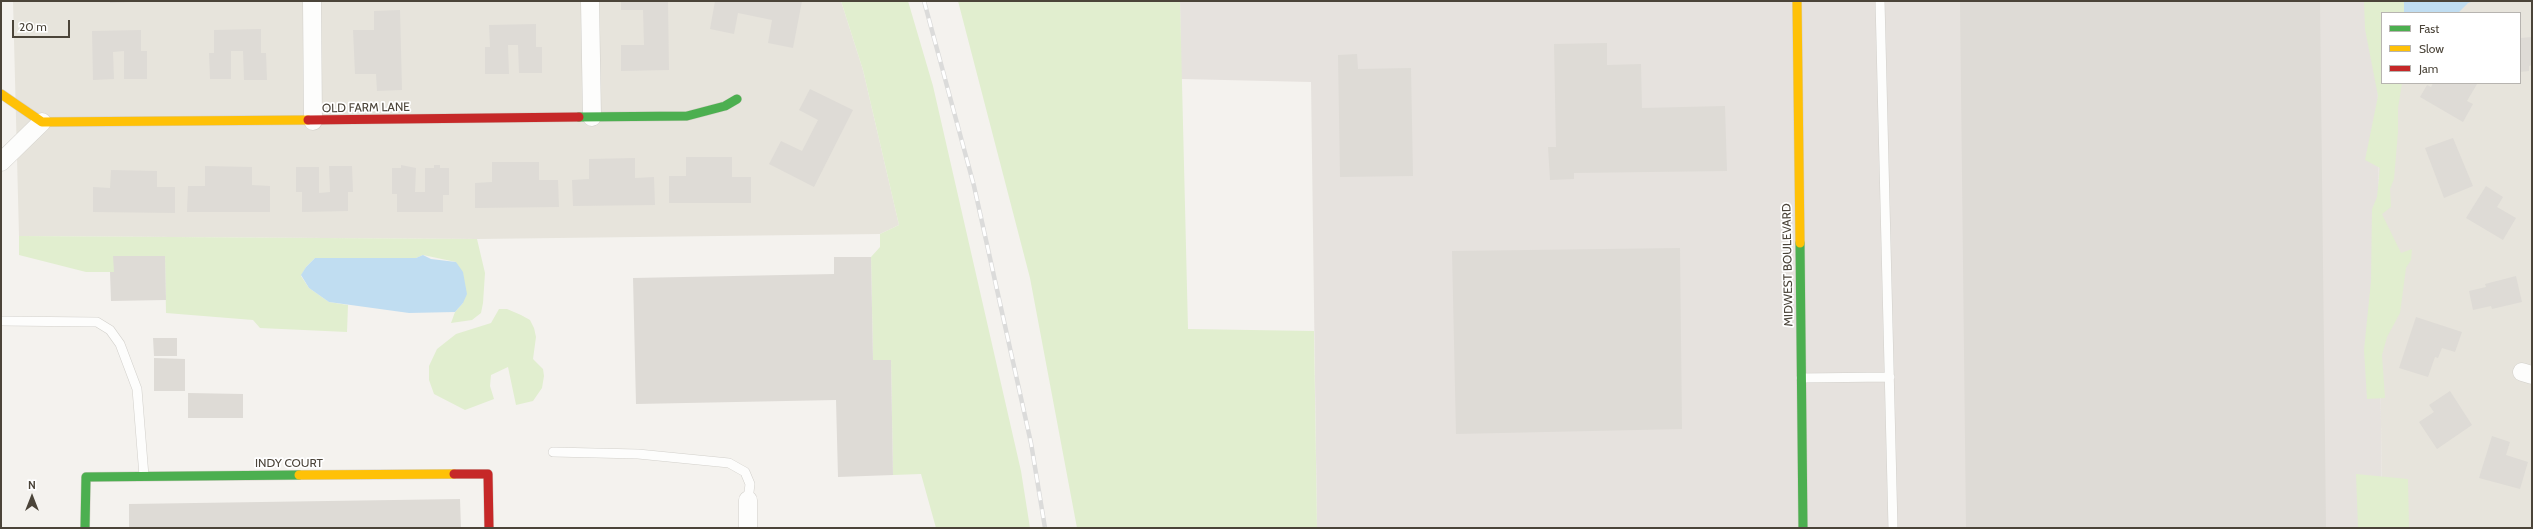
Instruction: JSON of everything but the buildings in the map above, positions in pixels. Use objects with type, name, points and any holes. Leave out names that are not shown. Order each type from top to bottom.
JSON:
[{"type":"street","points":[[312,1],[313,120]]},
{"type":"street","points":[[590,1],[592,117]]},
{"type":"street","name":"MIDWEST BOULEVARD","points":[[1797,1],[1803,528]]},
{"type":"street","points":[[1,94],[42,122],[1,162]]},
{"type":"street","name":"OLD FARM LANE","points":[[42,122],[687,116],[726,106],[737,99]]},
{"type":"street","name":"INDY COURT","points":[[85,528],[86,477],[488,474],[489,528]]},
{"type":"street","points":[[748,500],[748,528]]},
{"type":"lane","points":[[1880,1],[1893,528]]},
{"type":"lane","points":[[1,321],[97,322],[110,330],[120,344],[137,389],[144,476]]},
{"type":"lane","points":[[1801,378],[1890,377]]},
{"type":"lane","points":[[553,452],[638,454],[729,464],[745,472],[750,484],[748,500]]},
{"type":"shaded area","points":[[13,1],[841,1],[863,70],[899,225],[880,234],[477,239],[19,236]]},
{"type":"shaded area","points":[[1180,1],[2377,1],[2382,528],[1317,528],[1311,82],[1181,79]]},
{"type":"shaded area","points":[[2377,1],[2532,1],[2532,528],[2382,528]]},
{"type":"green space","points":[[841,1],[908,1],[933,86],[1021,471],[1030,528],[936,528],[921,474],[893,475],[891,360],[873,360],[871,257],[880,247],[880,234],[899,225],[863,70]]},
{"type":"green space","points":[[958,1],[1180,1],[1188,329],[1314,331],[1317,528],[1077,528],[1030,278]]},
{"type":"green space","points":[[2364,1],[2404,1],[2404,12],[2381,12],[2381,84],[2402,84],[2398,108],[2398,132],[2394,179],[2390,189],[2391,207],[2382,214],[2401,253],[2412,249],[2411,260],[2406,268],[2400,313],[2387,337],[2382,355],[2385,398],[2367,399],[2364,350],[2371,281],[2372,209],[2377,197],[2380,168],[2365,160],[2378,96],[2365,29]]},
{"type":"green space","points":[[19,236],[477,239],[485,273],[483,303],[481,313],[472,320],[451,323],[455,312],[463,303],[456,262],[423,255],[416,258],[315,258],[306,267],[301,276],[309,288],[329,302],[348,305],[347,332],[260,328],[253,320],[166,313],[165,256],[114,256],[114,272],[86,272],[19,255]]},
{"type":"green space","points":[[499,309],[507,309],[521,315],[530,320],[534,328],[536,337],[533,359],[543,369],[544,376],[542,388],[533,401],[516,405],[508,367],[491,375],[490,386],[494,399],[465,410],[434,394],[429,380],[429,366],[437,349],[456,334],[491,323]]},
{"type":"green space","points":[[2356,474],[2408,479],[2409,528],[2358,528]]},
{"type":"water","points":[[2404,1],[2474,1],[2468,3],[2459,12],[2404,12]]},
{"type":"water","points":[[423,255],[431,259],[456,262],[463,272],[467,294],[463,303],[455,312],[409,313],[329,302],[309,288],[301,275],[306,267],[315,258],[416,258]]},
{"type":"railway","points":[[924,1],[974,186],[1031,443],[1045,528]]},
{"type":"traffic: fast","points":[[579,117],[687,116],[725,106],[737,99]]},
{"type":"traffic: fast","points":[[1800,243],[1803,528]]},
{"type":"traffic: fast","points":[[85,528],[86,477],[299,475]]},
{"type":"traffic: slow","points":[[1797,1],[1800,243]]},
{"type":"traffic: slow","points":[[1,94],[42,122],[308,120]]},
{"type":"traffic: slow","points":[[299,475],[454,474]]},
{"type":"traffic: jam","points":[[308,120],[579,117]]},
{"type":"traffic: jam","points":[[454,474],[488,474],[489,528]]}]
